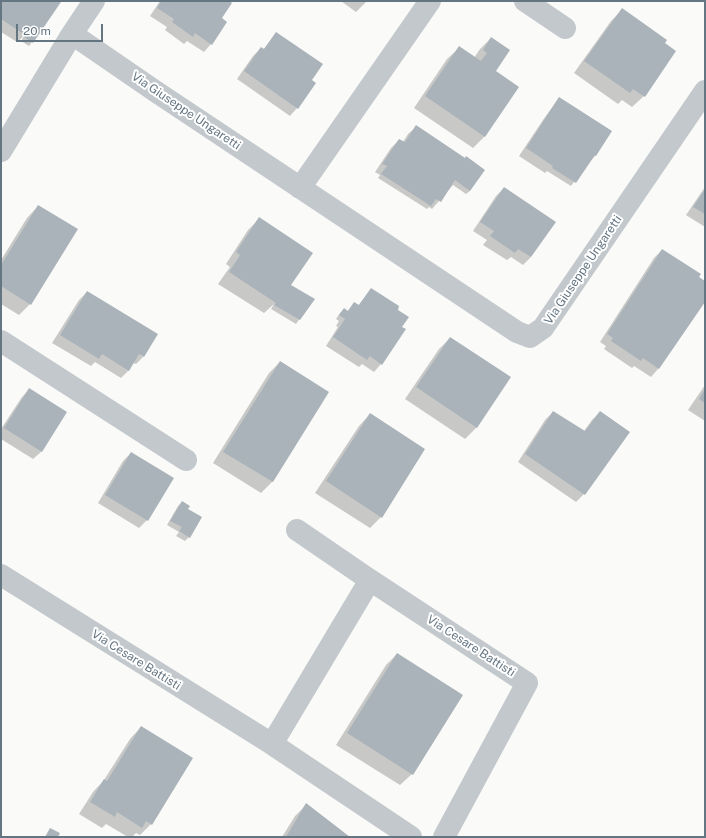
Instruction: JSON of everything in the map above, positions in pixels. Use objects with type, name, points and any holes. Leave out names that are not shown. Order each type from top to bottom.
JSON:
[{"type":"street","points":[[1,151],[72,34],[94,1]]},
{"type":"street","points":[[300,188],[430,1]]},
{"type":"street","points":[[524,1],[565,28]]},
{"type":"street","name":"Via Giuseppe Ungaretti","points":[[72,34],[517,332],[530,337],[543,328],[705,91]]},
{"type":"street","points":[[1,341],[186,460]]},
{"type":"street","name":"Via Cesare Battisti","points":[[297,530],[527,683],[444,837]]},
{"type":"street","name":"Via Cesare Battisti","points":[[1,575],[272,744],[411,837]]},
{"type":"street","points":[[272,744],[370,580]]},
{"type":"building","points":[[3,1],[61,2],[33,43],[24,37],[25,35],[1,19],[1,3]]},
{"type":"building","points":[[161,1],[230,1],[232,3],[222,18],[227,22],[212,45],[195,33],[193,37],[172,22],[174,19],[157,8]]},
{"type":"building","points":[[622,8],[667,40],[665,43],[676,51],[645,97],[633,89],[630,93],[584,61]]},
{"type":"building","points":[[276,32],[323,64],[312,80],[316,83],[298,109],[244,71],[261,47],[264,49]]},
{"type":"building","points":[[491,37],[510,50],[496,71],[519,87],[485,137],[425,96],[459,46],[481,61],[487,53],[483,50]]},
{"type":"building","points":[[559,97],[612,131],[576,183],[552,168],[553,166],[526,148]]},
{"type":"building","points":[[416,125],[465,158],[466,156],[485,170],[470,191],[455,180],[441,202],[436,199],[431,206],[381,174],[387,166],[382,164],[399,139],[405,142]]},
{"type":"building","points":[[504,187],[556,222],[531,257],[518,249],[515,253],[490,236],[494,231],[480,222]]},
{"type":"building","points":[[705,189],[705,214],[693,207]]},
{"type":"building","points":[[38,205],[78,229],[31,305],[1,286],[1,265]]},
{"type":"building","points":[[259,217],[313,253],[291,285],[315,299],[300,320],[274,305],[276,303],[229,272],[240,255],[236,252]]},
{"type":"building","points":[[662,249],[701,274],[699,277],[705,281],[705,302],[659,369],[643,358],[641,361],[611,341],[613,338],[607,334]]},
{"type":"building","points":[[371,288],[399,306],[398,310],[409,317],[402,327],[406,329],[382,365],[370,356],[367,360],[333,337],[345,319],[339,315],[344,308],[348,311],[354,302],[359,305]]},
{"type":"building","points":[[87,291],[158,334],[144,357],[139,354],[129,371],[102,354],[99,359],[60,335]]},
{"type":"building","points":[[450,337],[511,377],[477,428],[416,387]]},
{"type":"building","points":[[280,361],[329,392],[273,482],[223,452]]},
{"type":"building","points":[[29,388],[67,412],[42,452],[4,428]]},
{"type":"building","points":[[705,389],[705,403],[699,399]]},
{"type":"building","points":[[553,411],[585,431],[600,411],[630,432],[585,495],[525,454]]},
{"type":"building","points":[[370,413],[425,449],[382,518],[326,481]]},
{"type":"building","points":[[131,452],[174,478],[148,521],[105,495]]},
{"type":"building","points":[[182,501],[190,506],[188,509],[202,517],[190,538],[179,531],[182,527],[170,521]]},
{"type":"building","points":[[397,653],[463,695],[413,775],[347,733]]},
{"type":"building","points":[[141,726],[193,758],[152,825],[146,821],[142,828],[117,812],[115,817],[90,802],[104,779],[107,781]]},
{"type":"building","points":[[306,803],[350,837],[286,837]]},
{"type":"building","points":[[50,828],[60,833],[58,837],[45,837]]}]
